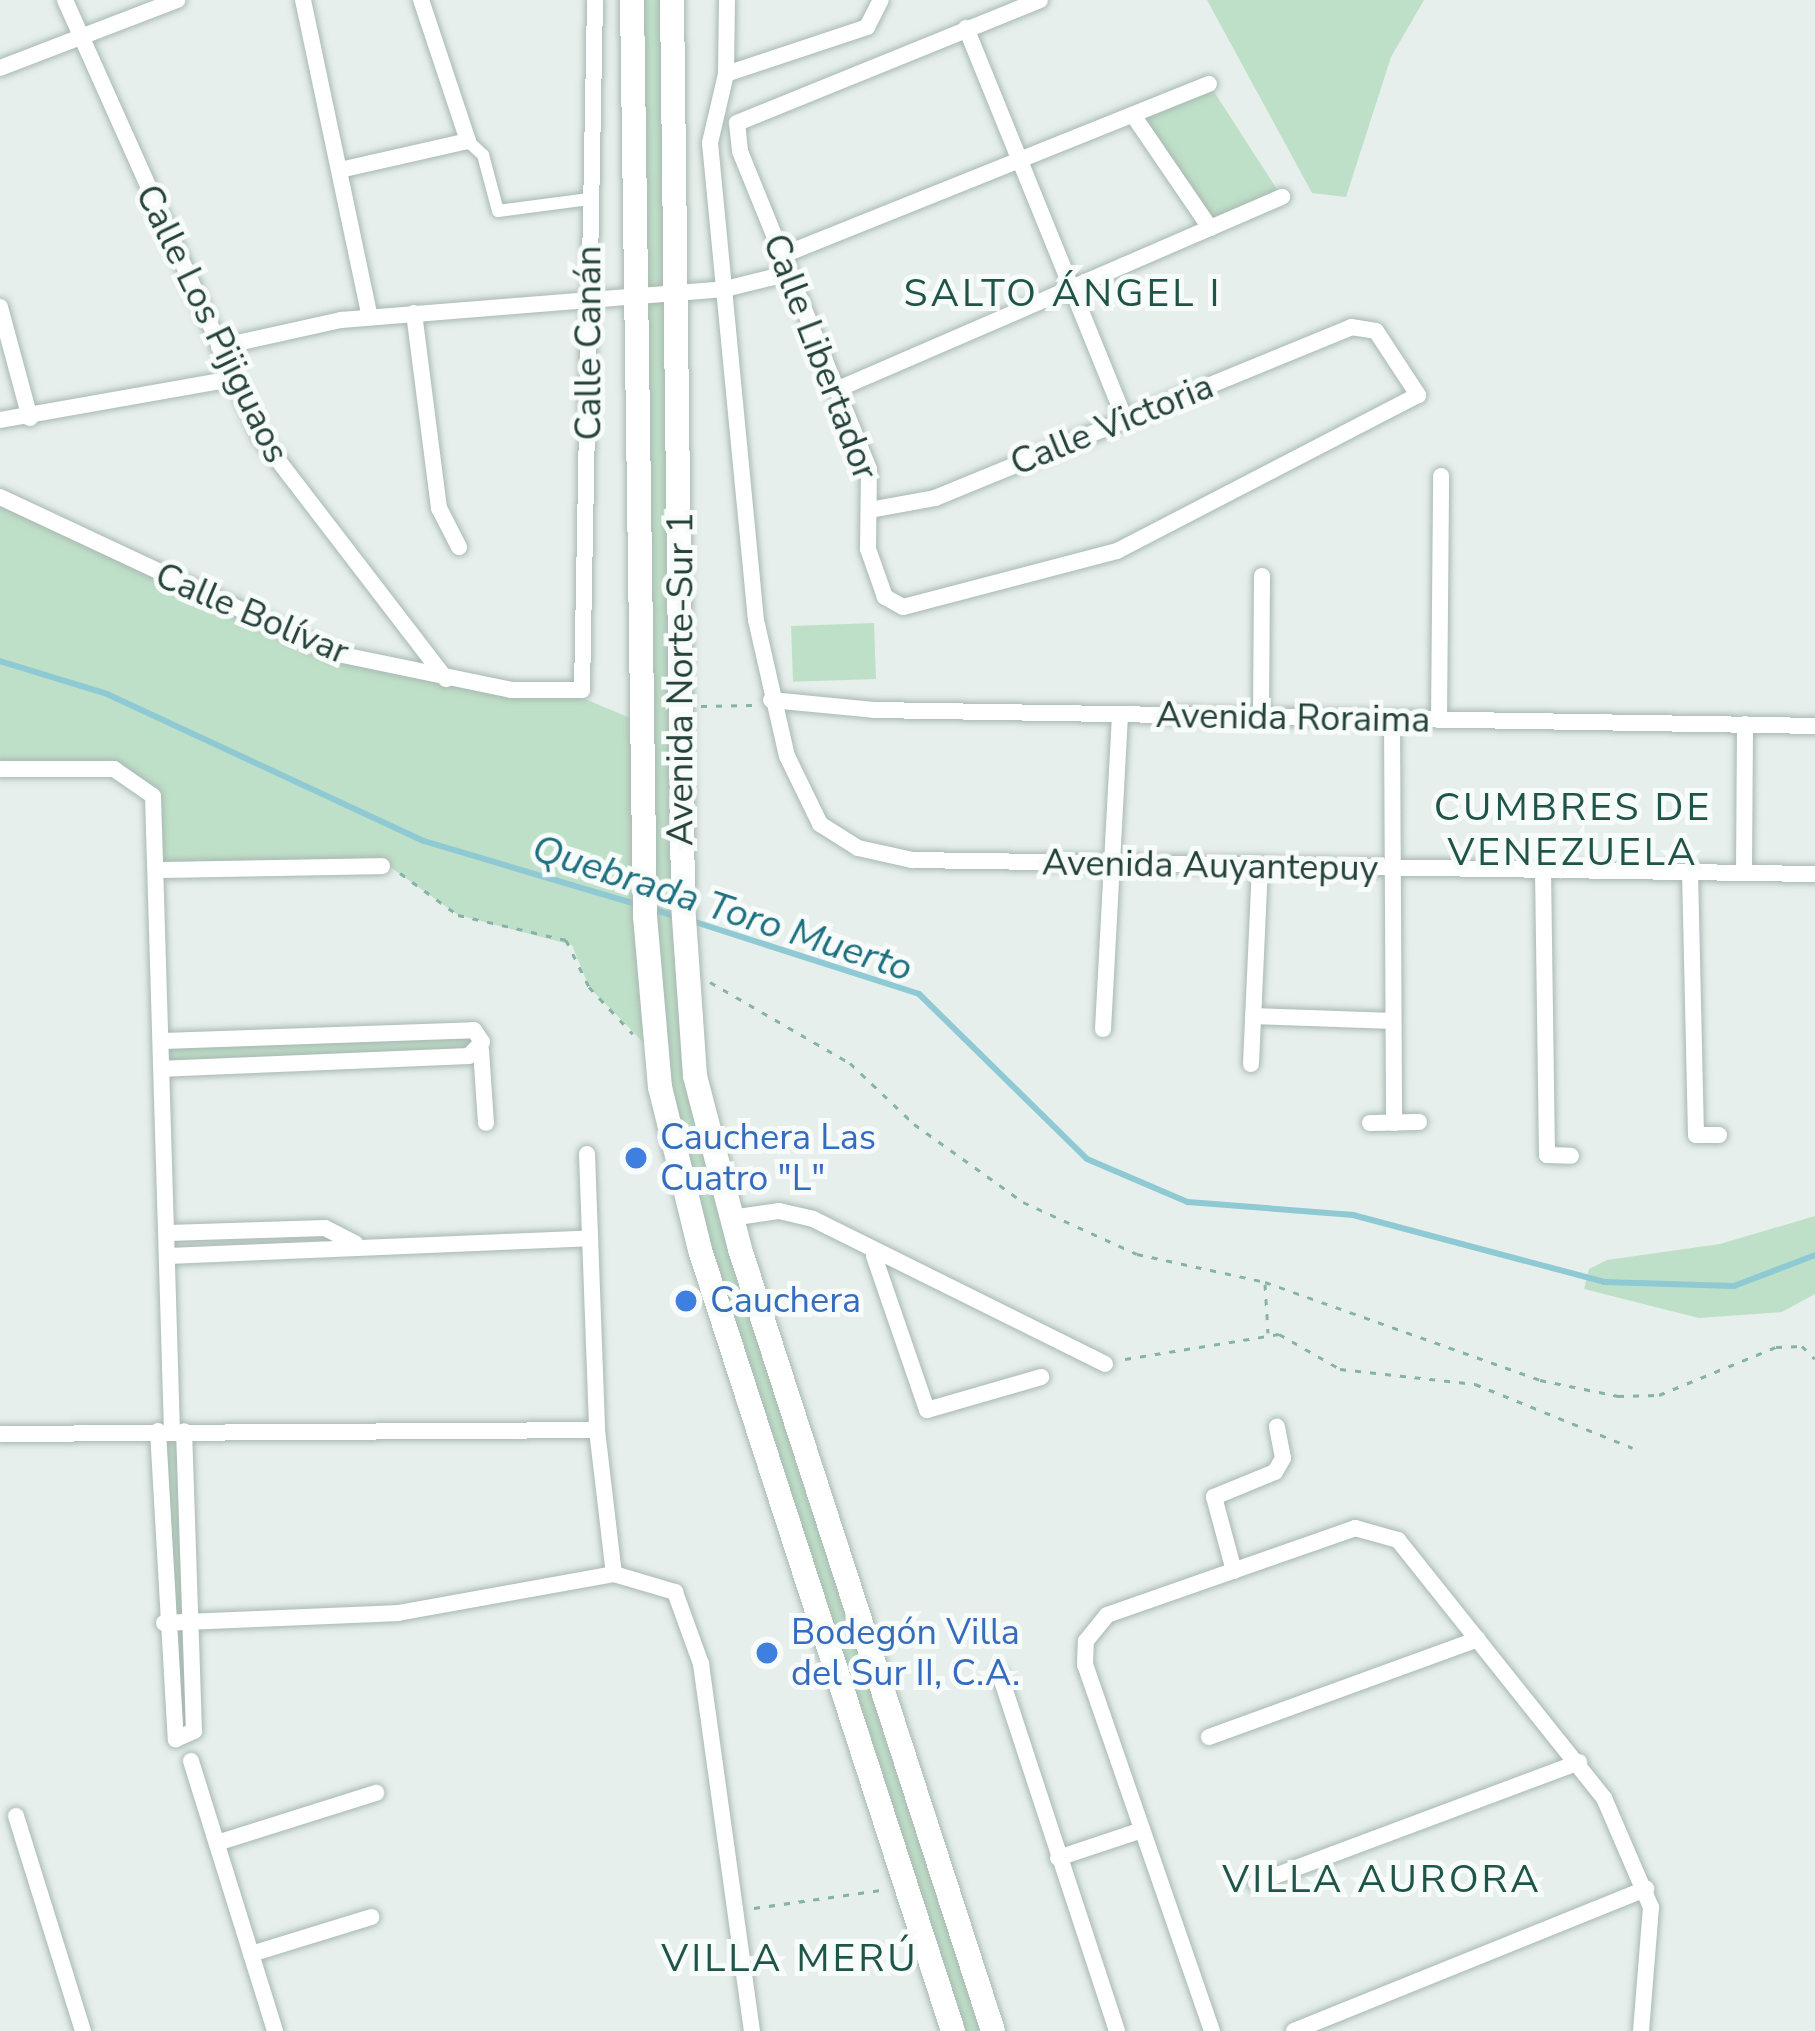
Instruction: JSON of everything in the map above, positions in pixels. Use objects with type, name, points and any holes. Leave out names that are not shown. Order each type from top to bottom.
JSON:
[{"type":"main road","name":"Avenida Norte-Sur 1","points":[[632,0],[644,863],[653,1043],[700,1250],[953,2031]]},
{"type":"main road","name":"Avenida Norte-Sur 1","points":[[672,0],[682,863],[695,1076],[731,1218],[993,2031]]},
{"type":"street","name":"Calle Los Pijiguaos","points":[[65,0],[77,37],[233,379],[284,476],[446,680]]},
{"type":"street","points":[[0,68],[177,0]]},
{"type":"street","points":[[303,0],[370,317]]},
{"type":"street","points":[[422,0],[468,141],[483,155],[498,211],[589,199]]},
{"type":"street","name":"Calle Canán","points":[[587,685],[587,298],[595,0]]},
{"type":"street","name":"Avenida Auyantepuy","points":[[727,0],[726,74],[710,143],[771,700],[820,824],[857,848],[911,860],[1815,874]]},
{"type":"street","points":[[726,74],[867,27],[881,0]]},
{"type":"street","points":[[1040,0],[966,28],[1125,420]]},
{"type":"street","name":"Calle Libertador","points":[[921,602],[895,606],[885,597],[868,549],[869,469],[740,151],[745,115],[966,28]]},
{"type":"street","points":[[782,255],[1209,84]]},
{"type":"street","points":[[1132,115],[1210,228]]},
{"type":"street","points":[[340,170],[468,141]]},
{"type":"street","points":[[838,389],[1282,197]]},
{"type":"street","points":[[219,347],[370,317],[725,289],[790,273]]},
{"type":"street","points":[[0,307],[30,418]]},
{"type":"street","points":[[414,313],[439,508],[459,547]]},
{"type":"street","name":"Calle Victoria","points":[[870,510],[935,498],[1351,327],[1376,331],[1418,387],[1414,400],[1117,550],[921,602]]},
{"type":"street","points":[[0,421],[233,379]]},
{"type":"street","points":[[1439,720],[1441,476]]},
{"type":"street","name":"Calle Bolívar","points":[[0,497],[305,644],[446,680],[546,694],[587,685]]},
{"type":"street","points":[[1261,718],[1262,576]]},
{"type":"street","name":"Avenida Roraima","points":[[771,700],[1120,715],[1815,726]]},
{"type":"street","points":[[1103,1029],[1120,715]]},
{"type":"street","points":[[1392,719],[1394,1123]]},
{"type":"street","points":[[1744,872],[1745,724]]},
{"type":"street","points":[[0,769],[130,773],[153,796],[169,1256],[171,1431],[164,1623],[176,1739],[194,1730],[190,1623],[171,1431]]},
{"type":"street","points":[[157,870],[382,866]]},
{"type":"street","points":[[1251,1064],[1260,868]]},
{"type":"street","points":[[1543,869],[1547,1156],[1571,1156]]},
{"type":"street","points":[[1690,871],[1696,1135],[1719,1135]]},
{"type":"street","points":[[1253,1016],[1393,1021]]},
{"type":"street","points":[[163,1041],[474,1030],[481,1050],[486,1123]]},
{"type":"street","points":[[313,1036],[314,1063]]},
{"type":"street","points":[[164,1070],[481,1050]]},
{"type":"street","points":[[1370,1123],[1418,1122]]},
{"type":"street","points":[[587,1154],[597,1430],[614,1574]]},
{"type":"street","points":[[731,1218],[792,1212],[874,1256],[1105,1364]]},
{"type":"street","points":[[168,1233],[325,1228],[355,1243]]},
{"type":"street","points":[[169,1256],[337,1252],[355,1243],[589,1238]]},
{"type":"street","points":[[874,1256],[927,1410],[1041,1377]]},
{"type":"street","points":[[1234,1571],[1214,1497],[1275,1472],[1284,1445],[1277,1427]]},
{"type":"street","points":[[0,1434],[597,1430]]},
{"type":"street","points":[[1212,2031],[1085,1665],[1086,1641],[1107,1615],[1369,1528],[1398,1540],[1579,1762],[1646,1889],[1641,2031]]},
{"type":"street","points":[[164,1623],[398,1613],[614,1574],[664,1585],[691,1626],[752,2031]]},
{"type":"street","points":[[1209,1737],[1478,1640]]},
{"type":"street","points":[[1000,1675],[1117,2031]]},
{"type":"street","points":[[191,1761],[275,2031]]},
{"type":"street","points":[[1256,1883],[1579,1762]]},
{"type":"street","points":[[217,1843],[376,1793]]},
{"type":"street","points":[[16,1816],[83,2031]]},
{"type":"street","points":[[1058,1858],[1142,1830]]},
{"type":"street","points":[[1294,2031],[1646,1889]]},
{"type":"street","points":[[251,1954],[371,1917]]},
{"type":"path","points":[[682,706],[771,700]]},
{"type":"path","points":[[382,866],[458,915],[566,940],[589,986],[635,1037],[653,1043]]},
{"type":"path","points":[[685,967],[799,1029],[1046,1215],[1137,1254],[1265,1282],[1540,1380],[1618,1396],[1659,1396],[1777,1348],[1802,1346],[1815,1360]]},
{"type":"path","points":[[1265,1282],[1268,1334]]},
{"type":"path","points":[[1105,1364],[1268,1334],[1363,1376],[1475,1384],[1633,1448]]},
{"type":"path","points":[[735,1911],[907,1886]]},
{"type":"green space","points":[[632,0],[672,0],[695,1076],[993,2031],[953,2031],[644,1043],[589,987],[572,945],[458,915],[390,867],[157,870],[156,809],[130,773],[0,769],[0,497],[305,644],[571,693],[642,723]]},
{"type":"green space","points":[[1207,0],[1424,0],[1391,57],[1346,197],[1312,193]]},
{"type":"green space","points":[[1209,84],[1282,197],[1210,228],[1133,115]]},
{"type":"green space","points":[[874,623],[876,679],[793,682],[791,626]]},
{"type":"green space","points":[[474,1030],[481,1050],[164,1069],[163,1041]]},
{"type":"green space","points":[[1815,1216],[1815,1294],[1782,1312],[1699,1318],[1584,1289],[1589,1269],[1607,1260],[1720,1244]]},
{"type":"green space","points":[[158,1431],[184,1431],[194,1731],[176,1739]]},
{"type":"waterway","points":[[0,661],[107,694],[424,841],[639,905]]},
{"type":"waterway","name":"Quebrada Toro Muerto","points":[[651,909],[679,917]]},
{"type":"waterway","name":"Quebrada Toro Muerto","points":[[692,921],[919,994],[1087,1159],[1188,1202],[1353,1215],[1604,1282],[1734,1286],[1815,1255]]},
{"type":"place","name":"Cauchera Las Cuatro \"L\"","points":[[636,1158]]},
{"type":"place","name":"Cauchera","points":[[686,1301]]},
{"type":"place","name":"Bodegón Villa del Sur II, C.A.","points":[[767,1653]]},
{"type":"district","name":"SALTO ÁNGEL I","points":[[1063,294]]},
{"type":"district","name":"CUMBRES DE VENEZUELA","points":[[1573,832]]},
{"type":"district","name":"VILLA AURORA","points":[[1382,1880]]},
{"type":"district","name":"VILLA MERÚ","points":[[790,1959]]}]
